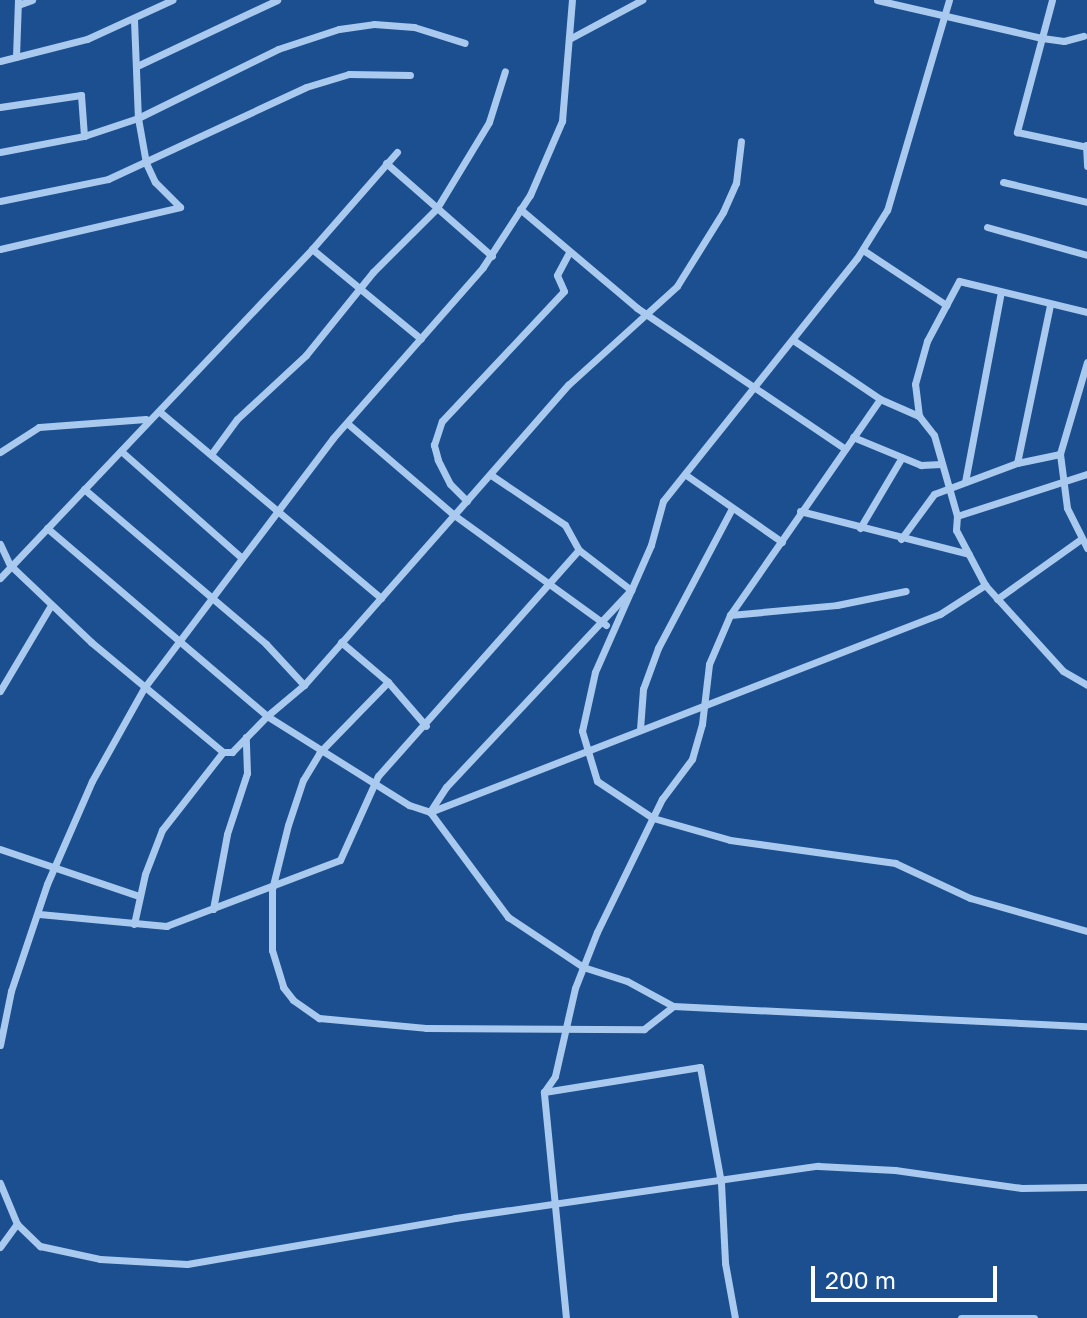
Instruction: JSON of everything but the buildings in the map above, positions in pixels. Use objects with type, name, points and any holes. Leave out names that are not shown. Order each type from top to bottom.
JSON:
[{"type":"street","points":[[16,57],[18,3],[32,0]]},
{"type":"street","points":[[0,61],[134,20],[172,0]]},
{"type":"street","points":[[137,66],[277,0]]},
{"type":"street","points":[[0,1045],[11,991],[53,870],[92,781],[144,688],[210,595],[278,514],[347,423],[492,256],[545,166],[562,121],[572,0]]},
{"type":"street","points":[[571,38],[642,0]]},
{"type":"street","points":[[877,0],[1042,38],[1064,41],[1083,36]]},
{"type":"street","points":[[949,0],[893,194],[863,250],[663,501],[631,590],[611,628],[582,731],[597,781],[653,818],[730,840],[895,863],[970,898],[1087,931]]},
{"type":"street","points":[[1052,0],[1017,132],[1086,146],[1087,166]]},
{"type":"street","points":[[0,249],[180,207],[155,182],[146,163],[138,118],[134,20]]},
{"type":"street","points":[[0,152],[84,136],[138,118],[278,49],[339,29],[414,27],[465,43]]},
{"type":"street","points":[[0,201],[79,187],[146,163],[306,87],[349,74],[381,70],[410,75]]},
{"type":"street","points":[[212,453],[237,419],[306,355],[359,290],[437,208],[489,122],[505,71]]},
{"type":"street","points":[[0,107],[81,95],[84,136]]},
{"type":"street","points":[[0,544],[10,565],[51,605],[144,688],[223,752],[232,752],[267,716],[304,685],[568,385],[677,286],[701,255],[736,183],[741,141]]},
{"type":"street","points":[[0,452],[39,427],[146,419],[160,412],[312,249],[397,152]]},
{"type":"street","points":[[386,163],[492,256]]},
{"type":"street","points":[[1003,182],[1087,202]]},
{"type":"street","points":[[520,209],[645,313],[845,449]]},
{"type":"street","points":[[987,227],[1087,255]]},
{"type":"street","points":[[312,249],[421,339]]},
{"type":"street","points":[[863,250],[946,305]]},
{"type":"street","points":[[467,501],[450,484],[438,460],[434,445],[442,421],[564,291],[557,275],[569,252]]},
{"type":"street","points":[[919,416],[915,384],[927,341],[959,281],[1087,312]]},
{"type":"street","points":[[965,482],[1001,292]]},
{"type":"street","points":[[1017,463],[1050,305]]},
{"type":"street","points":[[793,340],[880,399],[919,416],[934,435],[957,516],[956,530],[985,585],[1063,671],[1087,685]]},
{"type":"street","points":[[1087,362],[1060,454],[1063,482],[1081,539],[1087,548]]},
{"type":"street","points":[[566,1318],[544,1092],[555,1076],[583,967],[653,818],[692,759],[704,707],[709,664],[730,615],[880,399]]},
{"type":"street","points":[[160,412],[381,598]]},
{"type":"street","points":[[0,578],[121,451],[146,419]]},
{"type":"street","points":[[347,423],[454,515],[611,628]]},
{"type":"street","points":[[853,437],[921,465],[941,464]]},
{"type":"street","points":[[121,451],[241,557]]},
{"type":"street","points":[[901,539],[934,494],[1017,463],[1060,454]]},
{"type":"street","points":[[860,528],[902,457]]},
{"type":"street","points":[[957,516],[1087,474]]},
{"type":"street","points":[[491,475],[565,525],[579,550],[631,590]]},
{"type":"street","points":[[686,475],[782,542]]},
{"type":"street","points":[[84,489],[210,595],[304,685]]},
{"type":"street","points":[[640,729],[643,689],[658,648],[732,508]]},
{"type":"street","points":[[800,511],[969,554]]},
{"type":"street","points":[[47,528],[176,642],[267,716],[320,752],[430,812],[508,917],[583,967],[627,981],[673,1006],[1087,1026]]},
{"type":"street","points":[[997,599],[1081,539]]},
{"type":"street","points":[[39,914],[166,926],[272,889],[340,860],[375,783],[553,586],[579,550]]},
{"type":"street","points":[[430,812],[940,614],[985,585]]},
{"type":"street","points":[[430,812],[446,787],[631,590]]},
{"type":"street","points":[[730,615],[837,605],[906,591]]},
{"type":"street","points":[[0,691],[51,605]]},
{"type":"street","points":[[341,642],[388,682],[426,726]]},
{"type":"street","points":[[388,682],[320,752],[303,780],[272,889],[272,950],[283,987],[311,1016],[413,1028],[644,1029],[673,1006]]},
{"type":"street","points":[[213,909],[227,834],[247,773],[246,737]]},
{"type":"street","points":[[134,924],[139,896],[162,830],[223,752]]},
{"type":"street","points":[[0,849],[53,870],[139,896]]},
{"type":"street","points":[[0,990],[11,991]]},
{"type":"street","points":[[544,1092],[700,1067],[721,1183],[725,1263],[735,1318]]},
{"type":"street","points":[[0,1183],[17,1224],[33,1242],[55,1251],[187,1264],[555,1203],[838,1165],[993,1186],[1087,1187]]},
{"type":"street","points":[[0,1247],[17,1224]]},
{"type":"street","points":[[961,1318],[1034,1318]]}]
